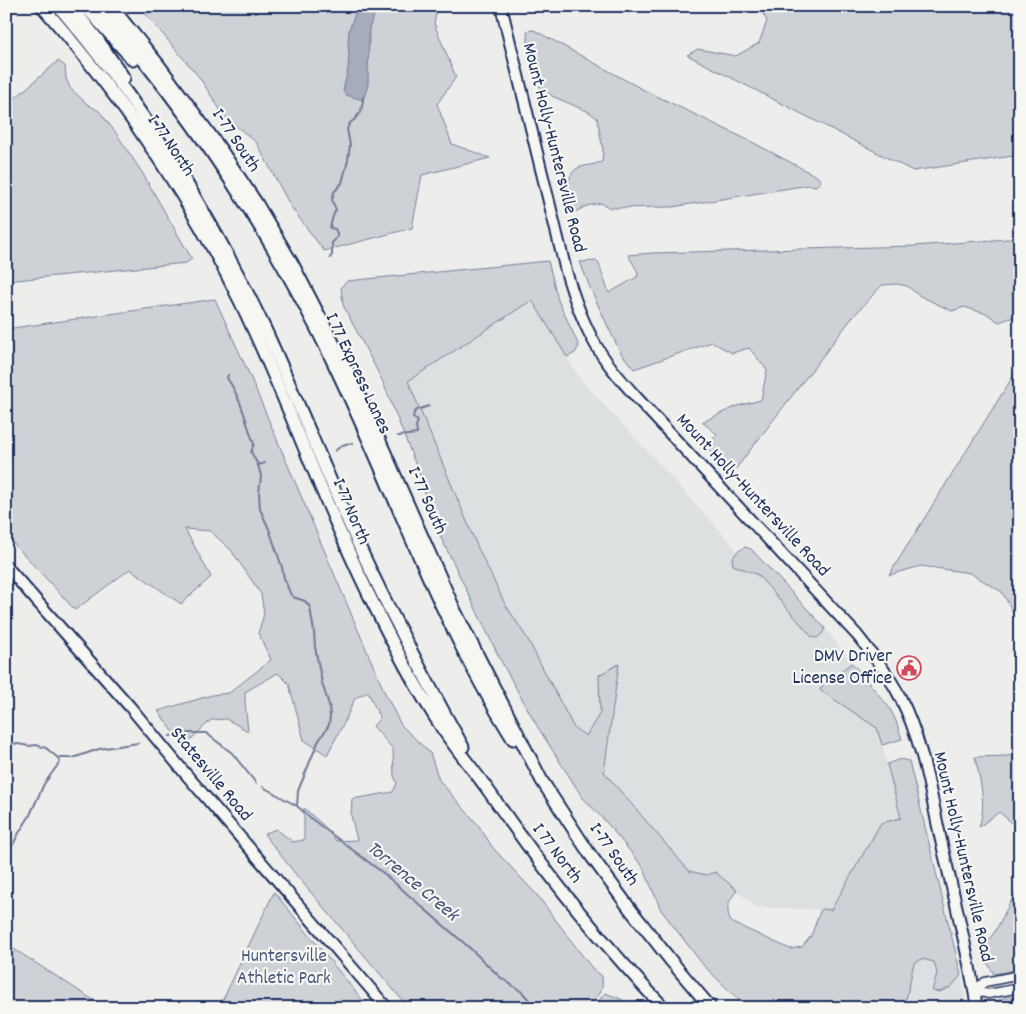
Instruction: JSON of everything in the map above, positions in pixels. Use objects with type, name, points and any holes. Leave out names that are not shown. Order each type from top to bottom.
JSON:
[{"type":"highway","name":"I 77 North","points":[[42,6],[96,72],[136,126],[174,183],[209,242],[256,335],[335,521],[378,613],[427,703],[456,748],[566,897],[610,950],[664,1008]]},
{"type":"highway","points":[[58,6],[105,65],[165,149]]},
{"type":"highway","points":[[71,6],[98,40],[122,76],[201,207],[246,290],[281,364],[349,524],[374,577],[404,638],[486,787]]},
{"type":"highway","points":[[85,6],[191,124]]},
{"type":"highway","name":"I 77 Express Lanes","points":[[98,6],[191,124],[249,209],[280,260],[346,389],[432,586],[462,649],[495,709],[542,781]]},
{"type":"highway","name":"I-77 South","points":[[111,6],[199,118],[257,204],[292,263],[355,385],[456,613],[542,781],[624,902],[711,1008]]},
{"type":"main road","name":"Mount Holly-Huntersville Road","points":[[500,6],[566,271],[588,331],[599,350],[620,378],[857,635],[877,661],[901,698],[911,722],[924,765],[966,948],[977,1008]]},
{"type":"main road","name":"Statesville Road","points":[[6,566],[121,696],[387,1008]]},
{"type":"street","points":[[974,990],[985,982],[1020,975]]},
{"type":"street","points":[[974,990],[988,994],[1020,988]]},
{"type":"shaded area","points":[[532,300],[581,380],[733,545],[737,552],[732,559],[733,564],[758,575],[812,637],[818,638],[825,628],[852,663],[825,682],[820,690],[878,728],[901,818],[881,824],[831,910],[756,907],[715,872],[706,875],[689,871],[604,772],[619,665],[600,675],[600,713],[587,736],[574,728],[527,638],[505,604],[478,548],[407,381]]},
{"type":"shaded area","points":[[922,959],[934,962],[937,973],[933,991],[959,978],[961,975],[967,1008],[956,1003],[944,1006],[944,1008],[887,1008],[898,1005],[906,999],[914,963]]},
{"type":"green space","points":[[139,6],[438,6],[434,23],[456,77],[437,104],[452,144],[490,158],[422,175],[412,228],[324,251],[291,207],[256,142],[225,117],[199,77]]},
{"type":"green space","points":[[759,6],[1020,6],[1020,155],[913,171],[687,55],[698,49],[736,56],[759,43],[767,21]]},
{"type":"green space","points":[[534,30],[640,88],[752,142],[818,177],[821,181],[816,186],[809,185],[672,207],[610,208],[601,203],[587,206],[573,213],[568,189],[571,176],[578,168],[602,162],[603,150],[597,118],[589,112],[552,96],[539,86],[527,31]]},
{"type":"green space","points":[[58,61],[65,66],[66,78],[70,88],[87,104],[99,111],[143,174],[192,259],[186,263],[6,281],[6,106]]},
{"type":"green space","points":[[1020,238],[1020,315],[999,322],[987,314],[964,307],[952,311],[920,296],[907,286],[897,284],[882,285],[852,318],[731,475],[706,447],[717,434],[702,422],[737,406],[761,400],[767,370],[749,348],[732,353],[712,342],[634,369],[621,353],[580,262],[596,261],[599,264],[609,293],[637,277],[638,272],[628,255],[914,246]]},
{"type":"green space","points":[[548,261],[558,300],[579,346],[575,353],[567,357],[532,300],[408,381],[478,548],[505,604],[527,638],[574,728],[586,736],[600,713],[599,675],[619,664],[604,772],[689,871],[706,875],[715,872],[737,890],[728,906],[731,922],[790,949],[802,947],[811,936],[821,909],[831,910],[881,823],[901,818],[887,764],[900,759],[909,761],[961,975],[951,987],[939,992],[932,991],[937,973],[934,962],[922,959],[914,963],[906,999],[898,1005],[887,1008],[747,1008],[704,966],[661,910],[643,867],[607,823],[583,798],[537,726],[501,661],[432,519],[419,473],[382,380],[343,305],[341,287],[347,281]]},
{"type":"green space","points":[[215,299],[250,376],[384,691],[401,725],[430,753],[439,780],[479,826],[493,848],[537,895],[591,967],[602,976],[601,991],[587,1008],[409,1008],[297,876],[264,834],[276,829],[293,842],[304,840],[304,808],[323,825],[336,841],[357,840],[351,815],[352,799],[393,792],[397,783],[394,776],[393,749],[373,726],[380,718],[368,692],[355,698],[327,755],[304,740],[289,684],[278,673],[245,692],[248,731],[226,719],[211,720],[184,746],[158,711],[212,695],[229,693],[271,660],[258,633],[264,614],[261,594],[231,550],[210,531],[185,529],[211,577],[181,604],[130,569],[75,610],[6,535],[6,329]]},
{"type":"green space","points":[[1020,365],[1020,628],[1002,592],[970,573],[921,566],[889,575]]},
{"type":"green space","points":[[745,547],[751,549],[825,628],[822,634],[817,638],[812,637],[758,575],[733,565],[732,559],[737,552]]},
{"type":"green space","points":[[852,663],[889,707],[902,739],[882,745],[877,728],[820,690],[825,682]]},
{"type":"green space","points":[[1020,753],[1020,834],[1011,822],[999,812],[979,827],[983,801],[975,757],[1007,756]]},
{"type":"green space","points":[[1020,886],[1020,969],[994,974],[987,962],[986,944]]},
{"type":"green space","name":"Huntersville Athletic Park","points":[[274,892],[369,1008],[219,1008]]},
{"type":"green space","points":[[6,944],[106,1008],[6,1008]]},
{"type":"green space","points":[[605,993],[621,999],[631,1008],[593,1008]]},
{"type":"green space","points":[[1020,996],[1020,1004],[1003,1008],[992,1008],[1000,999]]},
{"type":"water","points":[[358,6],[378,6],[369,28],[368,85],[363,100],[346,95],[343,91],[348,69],[349,30]]},
{"type":"waterway","points":[[330,258],[332,255],[332,243],[337,237],[335,229],[330,228],[336,210],[332,200],[334,192],[342,183],[348,160],[350,145],[347,129],[361,112],[363,97]]},
{"type":"waterway","points":[[228,375],[227,378],[240,402],[254,444],[251,452],[261,476],[260,509],[269,529],[284,578],[293,597],[305,601],[310,607],[315,647],[322,683],[329,705],[329,725],[318,742],[298,791],[297,806]]},
{"type":"waterway","points":[[398,436],[417,434],[416,426],[418,421],[413,418],[414,413],[429,406]]},
{"type":"waterway","points":[[335,451],[345,444],[353,444]]},
{"type":"waterway","points":[[258,465],[265,463]]},
{"type":"waterway","name":"Torrence Creek","points":[[170,736],[206,733],[232,753],[256,783]]},
{"type":"waterway","name":"Torrence Creek","points":[[6,735],[12,743],[29,746],[36,745],[46,748],[58,758],[73,758],[99,749],[138,743]]},
{"type":"waterway","points":[[6,858],[29,817],[44,784],[60,762],[58,758]]},
{"type":"waterway","name":"Torrence Creek","points":[[263,787],[297,806],[383,873],[472,950],[500,977],[522,992],[536,1008]]},
{"type":"place","name":"DMV Driver License Office","points":[[909,668]]}]
